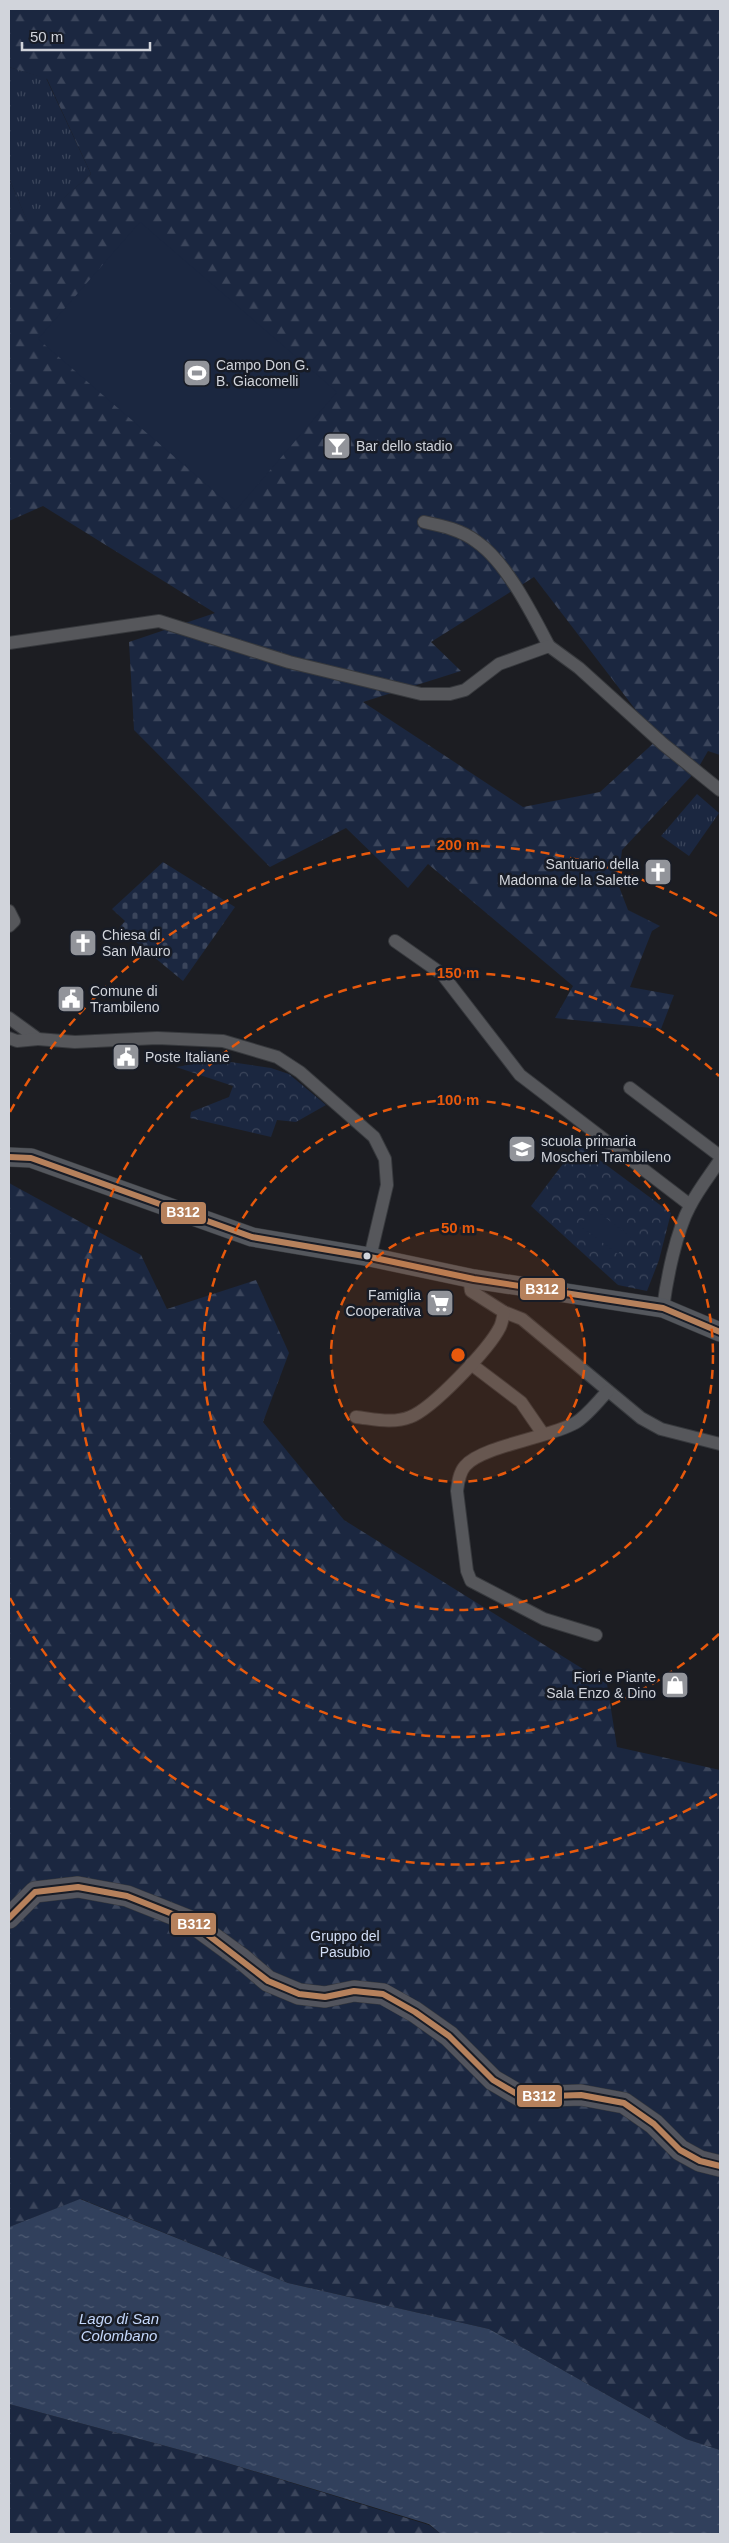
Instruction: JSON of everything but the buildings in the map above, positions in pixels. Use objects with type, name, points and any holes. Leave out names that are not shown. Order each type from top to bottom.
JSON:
[{"type":"main road","points":[[9,1918],[36,1892],[78,1887],[128,1896],[190,1921],[268,1982],[298,1994],[325,1996],[354,1991],[383,1994],[415,2012],[449,2036],[493,2080],[522,2097],[581,2095],[624,2103],[654,2124],[680,2150],[700,2161],[720,2166]]},
{"type":"street","points":[[424,522],[450,527],[478,542],[500,565],[549,646],[578,668],[663,744],[720,790]]},
{"type":"street","points":[[9,643],[159,621],[289,662],[421,694],[450,694],[465,690],[499,664],[549,646]]},
{"type":"street","points":[[9,911],[14,921],[9,926]]},
{"type":"street","points":[[395,941],[442,974],[520,1075],[690,1205]]},
{"type":"street","points":[[9,1018],[38,1039]]},
{"type":"street","points":[[9,1038],[17,1041],[38,1039],[75,1042],[157,1038],[223,1040],[276,1057],[300,1072],[374,1137],[385,1159],[387,1185],[370,1257]]},
{"type":"street","points":[[630,1088],[720,1156]]},
{"type":"street","points":[[9,1157],[31,1158],[252,1238],[370,1257],[474,1279],[663,1308],[720,1332]]},
{"type":"street","points":[[663,1308],[666,1281],[690,1205],[720,1160]]},
{"type":"street","points":[[474,1279],[470,1284],[471,1292],[504,1312],[522,1319],[641,1418],[661,1429],[720,1444]]},
{"type":"street","points":[[356,1418],[392,1421],[409,1418],[424,1410],[471,1364],[500,1327],[504,1312]]},
{"type":"street","points":[[471,1364],[521,1402],[543,1434]]},
{"type":"street","points":[[596,1635],[544,1619],[471,1581],[467,1571],[456,1491],[458,1478],[465,1466],[479,1458],[575,1423],[608,1391]]},
{"type":"green space","points":[[9,9],[720,9],[720,755],[708,751],[697,770],[622,850],[618,884],[628,910],[660,926],[652,931],[630,987],[674,995],[661,1029],[555,1018],[573,986],[428,864],[408,888],[346,828],[270,867],[134,730],[129,642],[215,613],[43,506],[9,521],[9,178],[30,227],[91,174],[47,79],[9,67]],"holes":[[[534,577],[658,739],[600,792],[523,807],[363,702],[461,671],[431,642]]]},
{"type":"green space","points":[[9,67],[46,78],[91,174],[30,228],[9,178]]},
{"type":"green space","name":"Campo Don G. B. Giacomelli","points":[[140,222],[337,392],[236,510],[38,339]]},
{"type":"green space","points":[[697,794],[719,813],[689,856],[661,836]]},
{"type":"green space","points":[[163,862],[235,907],[183,981],[119,928],[125,921],[112,909]]},
{"type":"green space","points":[[217,1060],[271,1068],[289,1074],[326,1105],[296,1122],[277,1120],[271,1137],[190,1118],[191,1112],[229,1097],[233,1086],[176,1067]]},
{"type":"green space","points":[[578,1144],[671,1213],[659,1260],[647,1291],[618,1285],[531,1206]]},
{"type":"green space","name":"Gruppo del Pasubio","points":[[9,1183],[141,1255],[167,1309],[256,1280],[289,1353],[263,1422],[344,1520],[607,1684],[617,1747],[720,1770],[720,2450],[686,2439],[489,2329],[288,2283],[81,2199],[9,2227]]},
{"type":"green space","points":[[593,1208],[631,1237],[618,1254],[580,1226]]},
{"type":"green space","points":[[9,2404],[214,2459],[429,2525],[441,2534],[9,2534]]},
{"type":"water","name":"Lago di San Colombano","points":[[80,2199],[288,2283],[489,2329],[686,2439],[720,2450],[720,2534],[441,2534],[429,2524],[214,2459],[9,2404],[9,2227]]},
{"type":"transit line","name":"B312","points":[[9,1157],[31,1158],[252,1237],[370,1257],[474,1279],[663,1308],[720,1332]]},
{"type":"transit line","name":"B312","points":[[9,1918],[35,1892],[78,1887],[127,1896],[190,1921],[268,1981],[299,1994],[325,1997],[354,1991],[383,1994],[415,2012],[449,2036],[493,2080],[522,2097],[581,2095],[624,2103],[654,2124],[680,2150],[700,2161],[720,2166]]},
{"type":"place","name":"Campo Don G. B. Giacomelli","points":[[197,373]]},
{"type":"place","name":"Bar dello stadio","points":[[337,446]]},
{"type":"place","name":"Santuario della Madonna de la Salette","points":[[658,872]]},
{"type":"place","name":"Chiesa di San Mauro","points":[[83,943]]},
{"type":"place","name":"Comune di Trambileno","points":[[71,999]]},
{"type":"place","name":"Poste Italiane","points":[[126,1057]]},
{"type":"place","name":"scuola primaria Moscheri Trambileno","points":[[522,1149]]},
{"type":"place","name":"Famiglia Cooperativa","points":[[440,1303]]},
{"type":"place","name":"Fiori e Piante Sala Enzo & Dino","points":[[675,1685]]}]
